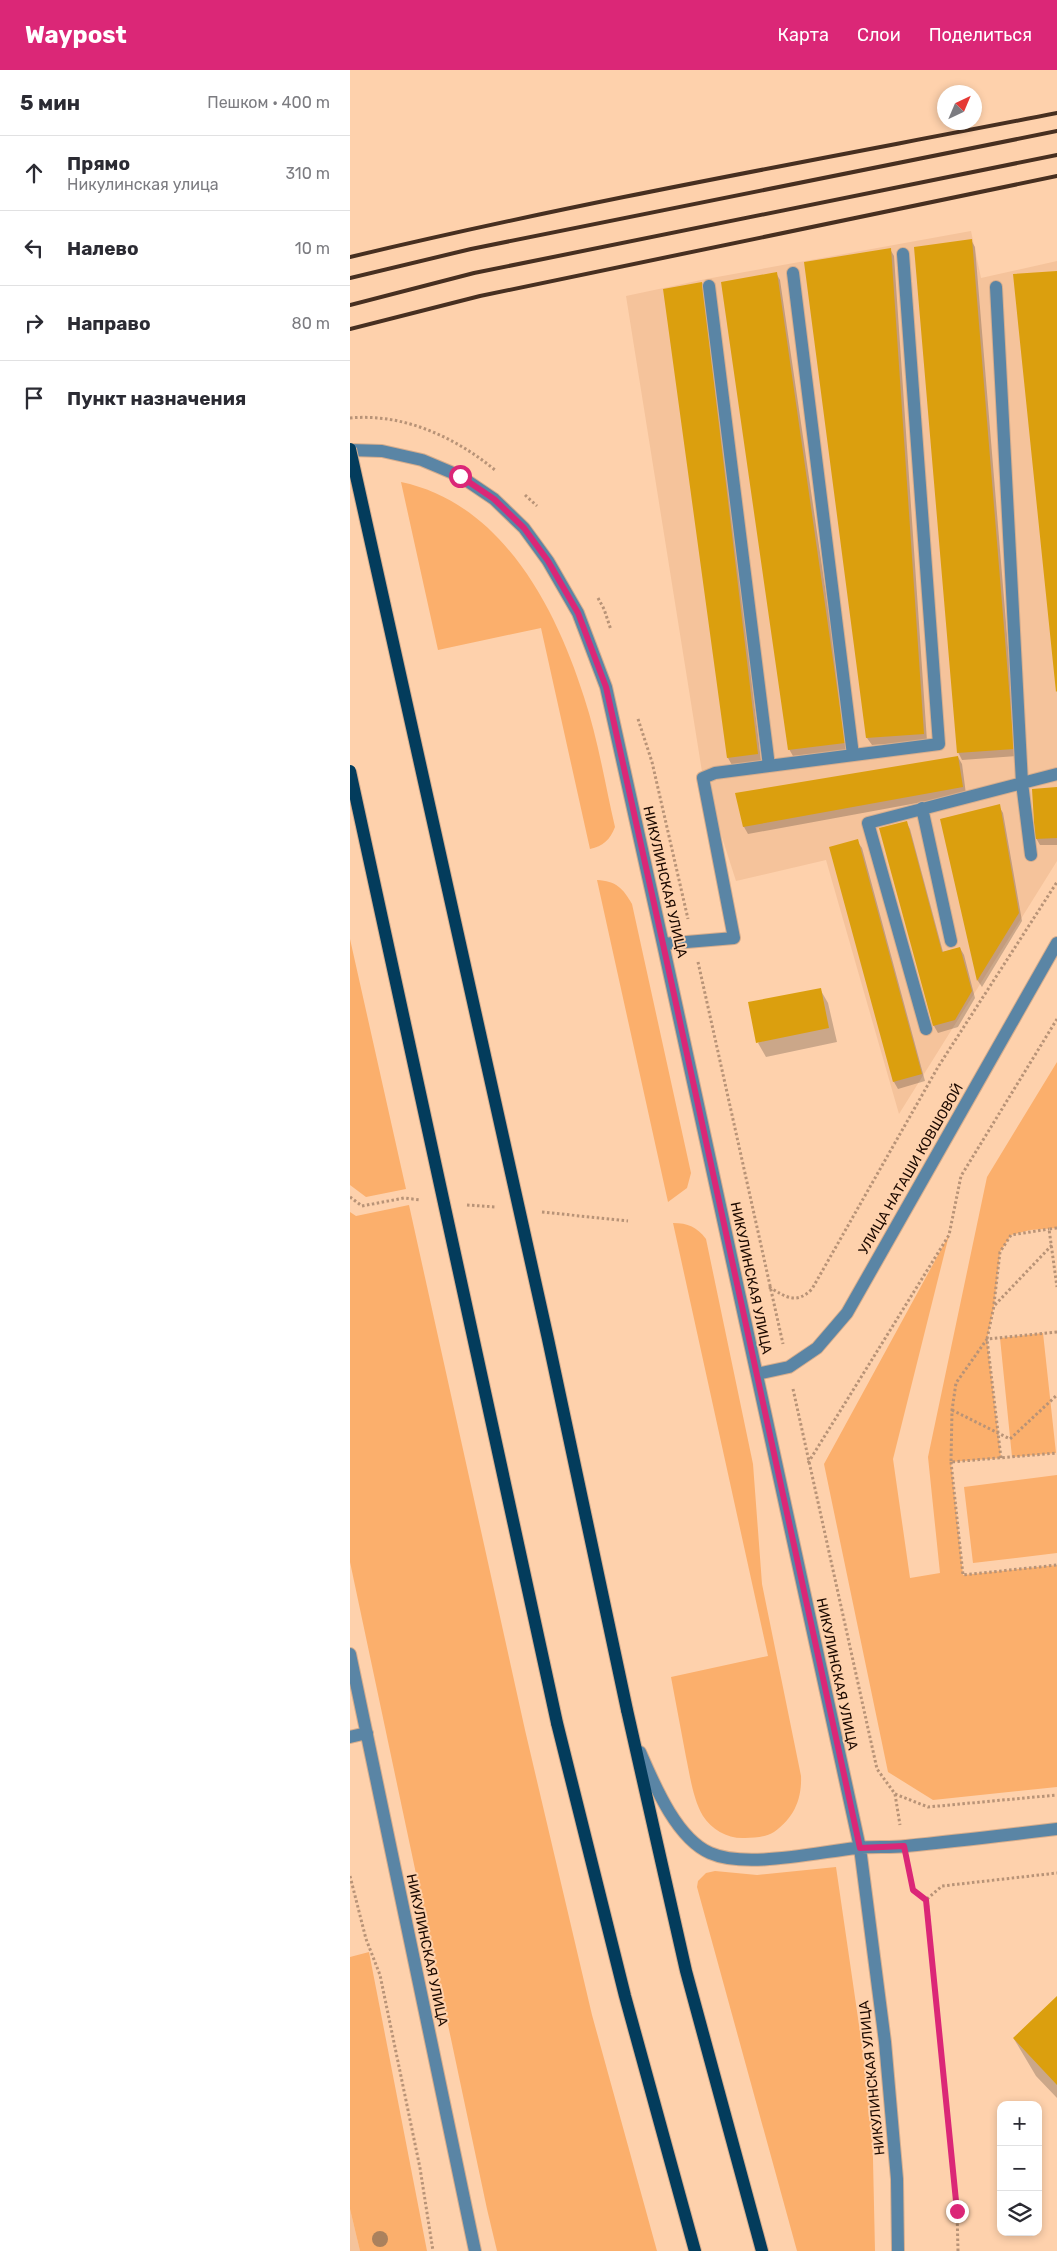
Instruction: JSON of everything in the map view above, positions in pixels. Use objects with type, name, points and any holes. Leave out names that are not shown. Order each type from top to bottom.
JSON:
[{"type":"main road","points":[[350,450],[548,1339],[627,1710],[686,1971],[762,2251]]},
{"type":"main road","points":[[350,771],[557,1723],[625,1996],[695,2251]]},
{"type":"street","points":[[663,944],[734,938],[703,778],[714,773],[939,744],[903,254]]},
{"type":"street","points":[[793,273],[853,755]]},
{"type":"street","points":[[709,286],[769,766]]},
{"type":"street","points":[[996,287],[1022,783],[1031,855]]},
{"type":"street","name":"НИКУЛИНСКАЯ УЛИЦА","points":[[350,450],[382,450],[422,460],[460,476],[494,499],[524,528],[548,561],[578,613],[606,687],[860,1848],[885,2042],[896,2179],[898,2251]]},
{"type":"street","points":[[926,1029],[868,823],[1057,774]]},
{"type":"street","points":[[922,808],[951,941]]},
{"type":"street","name":"УЛИЦА НАТАШИ КОВШОВОЙ","points":[[757,1374],[789,1367],[818,1348],[847,1312],[1057,943]]},
{"type":"street","name":"НИКУЛИНСКАЯ УЛИЦА","points":[[350,1654],[475,2251]]},
{"type":"street","points":[[350,1737],[367,1733]]},
{"type":"street","points":[[636,1746],[664,1806],[692,1840],[710,1853],[732,1858],[767,1859],[1057,1829]]},
{"type":"path","points":[[769,1287],[783,1296],[793,1298],[804,1297],[812,1289],[938,1067],[1057,882]]},
{"type":"path","points":[[808,1463],[949,1235],[961,1176],[1057,1019]]},
{"type":"path","points":[[350,1197],[362,1206],[404,1198]]},
{"type":"path","points":[[1001,1458],[987,1339],[994,1306],[1000,1252],[1011,1235],[1057,1228]]},
{"type":"path","points":[[1049,1229],[1057,1287]]},
{"type":"path","points":[[994,1306],[1052,1245]]},
{"type":"path","points":[[1057,1332],[987,1339],[956,1384],[952,1410],[951,1462],[963,1575],[1057,1565]]},
{"type":"path","points":[[952,1410],[1010,1439],[1057,1395]]},
{"type":"path","points":[[951,1462],[1057,1453]]},
{"type":"path","points":[[894,1794],[928,1807],[1057,1795]]},
{"type":"path","points":[[904,1846],[913,1890],[926,1900],[957,2211],[958,2251]]},
{"type":"path","points":[[926,1900],[942,1886],[1057,1873]]},
{"type":"path","points":[[350,1876],[366,1939],[380,1975],[420,2168],[434,2251]]},
{"type":"shaded area","points":[[971,231],[981,278],[1057,261],[1057,861],[899,1114],[826,860],[736,881],[703,778],[626,296],[706,279]]},
{"type":"shaded area","points":[[401,482],[437,494],[468,512],[496,536],[520,564],[540,595],[558,629],[572,663],[584,697],[601,762],[615,827],[608,839],[599,846],[590,849],[541,628],[438,650]]},
{"type":"shaded area","points":[[597,880],[618,886],[632,904],[691,1173],[687,1188],[668,1202]]},
{"type":"shaded area","points":[[350,939],[406,1189],[366,1197],[350,1185]]},
{"type":"shaded area","points":[[1057,1062],[1057,1228],[1030,1230],[1011,1235],[1000,1252],[994,1306],[987,1339],[1001,1458],[951,1462],[963,1575],[1057,1565],[1057,1787],[933,1800],[888,1772],[824,1464],[949,1235],[893,1459],[910,1578],[940,1573],[928,1457],[987,1177]]},
{"type":"shaded area","points":[[409,1205],[525,1730],[592,2015],[657,2251],[497,2251],[487,2209],[350,1562],[350,1212],[356,1216]]},
{"type":"shaded area","points":[[673,1223],[692,1226],[706,1239],[753,1464],[762,1584],[801,1776],[798,1800],[787,1821],[774,1832],[756,1837],[739,1838],[721,1833],[703,1816],[692,1787],[671,1677],[768,1656]]},
{"type":"shaded area","points":[[1043,1333],[1056,1453],[1012,1457],[1000,1338]]},
{"type":"shaded area","points":[[1057,1475],[1057,1553],[973,1563],[964,1487]]},
{"type":"shaded area","points":[[836,1867],[872,2114],[875,2251],[797,2251],[697,1887],[698,1881],[706,1873],[715,1871],[757,1875]]},
{"type":"shaded area","points":[[369,1952],[427,2251],[360,2251],[350,2209],[350,1957]]},
{"type":"shaded area","points":[[350,2209],[360,2251],[350,2251]]},
{"type":"building","points":[[972,239],[1014,749],[957,753],[914,247]]},
{"type":"building","points":[[891,248],[924,734],[866,738],[804,262]]},
{"type":"building","points":[[1057,271],[1057,691],[1056,692],[1013,274]]},
{"type":"building","points":[[777,272],[845,743],[788,750],[721,282]]},
{"type":"building","points":[[702,282],[758,754],[727,758],[663,289]]},
{"type":"building","points":[[958,756],[963,787],[743,827],[735,793]]},
{"type":"building","points":[[1057,787],[1057,838],[1035,839],[1032,789]]},
{"type":"building","points":[[1000,804],[1019,913],[977,981],[940,819]]},
{"type":"building","points":[[907,821],[942,952],[960,947],[972,991],[955,1020],[933,1026],[879,828]]},
{"type":"building","points":[[858,839],[922,1074],[893,1082],[829,847]]},
{"type":"building","points":[[821,988],[829,1028],[756,1043],[748,1002]]},
{"type":"building","points":[[1057,1996],[1057,2085],[1013,2038]]},
{"type":"railway","points":[[350,257],[614,199],[1057,113]]},
{"type":"railway","points":[[350,278],[471,249],[1057,131]]},
{"type":"railway","points":[[350,305],[474,273],[1057,155]]},
{"type":"railway","points":[[350,329],[480,296],[1057,176]]},
{"type":"route","points":[[460,476],[494,499],[524,528],[548,561],[578,613],[606,687],[860,1848],[904,1846],[913,1890],[926,1900],[957,2211]]}]
